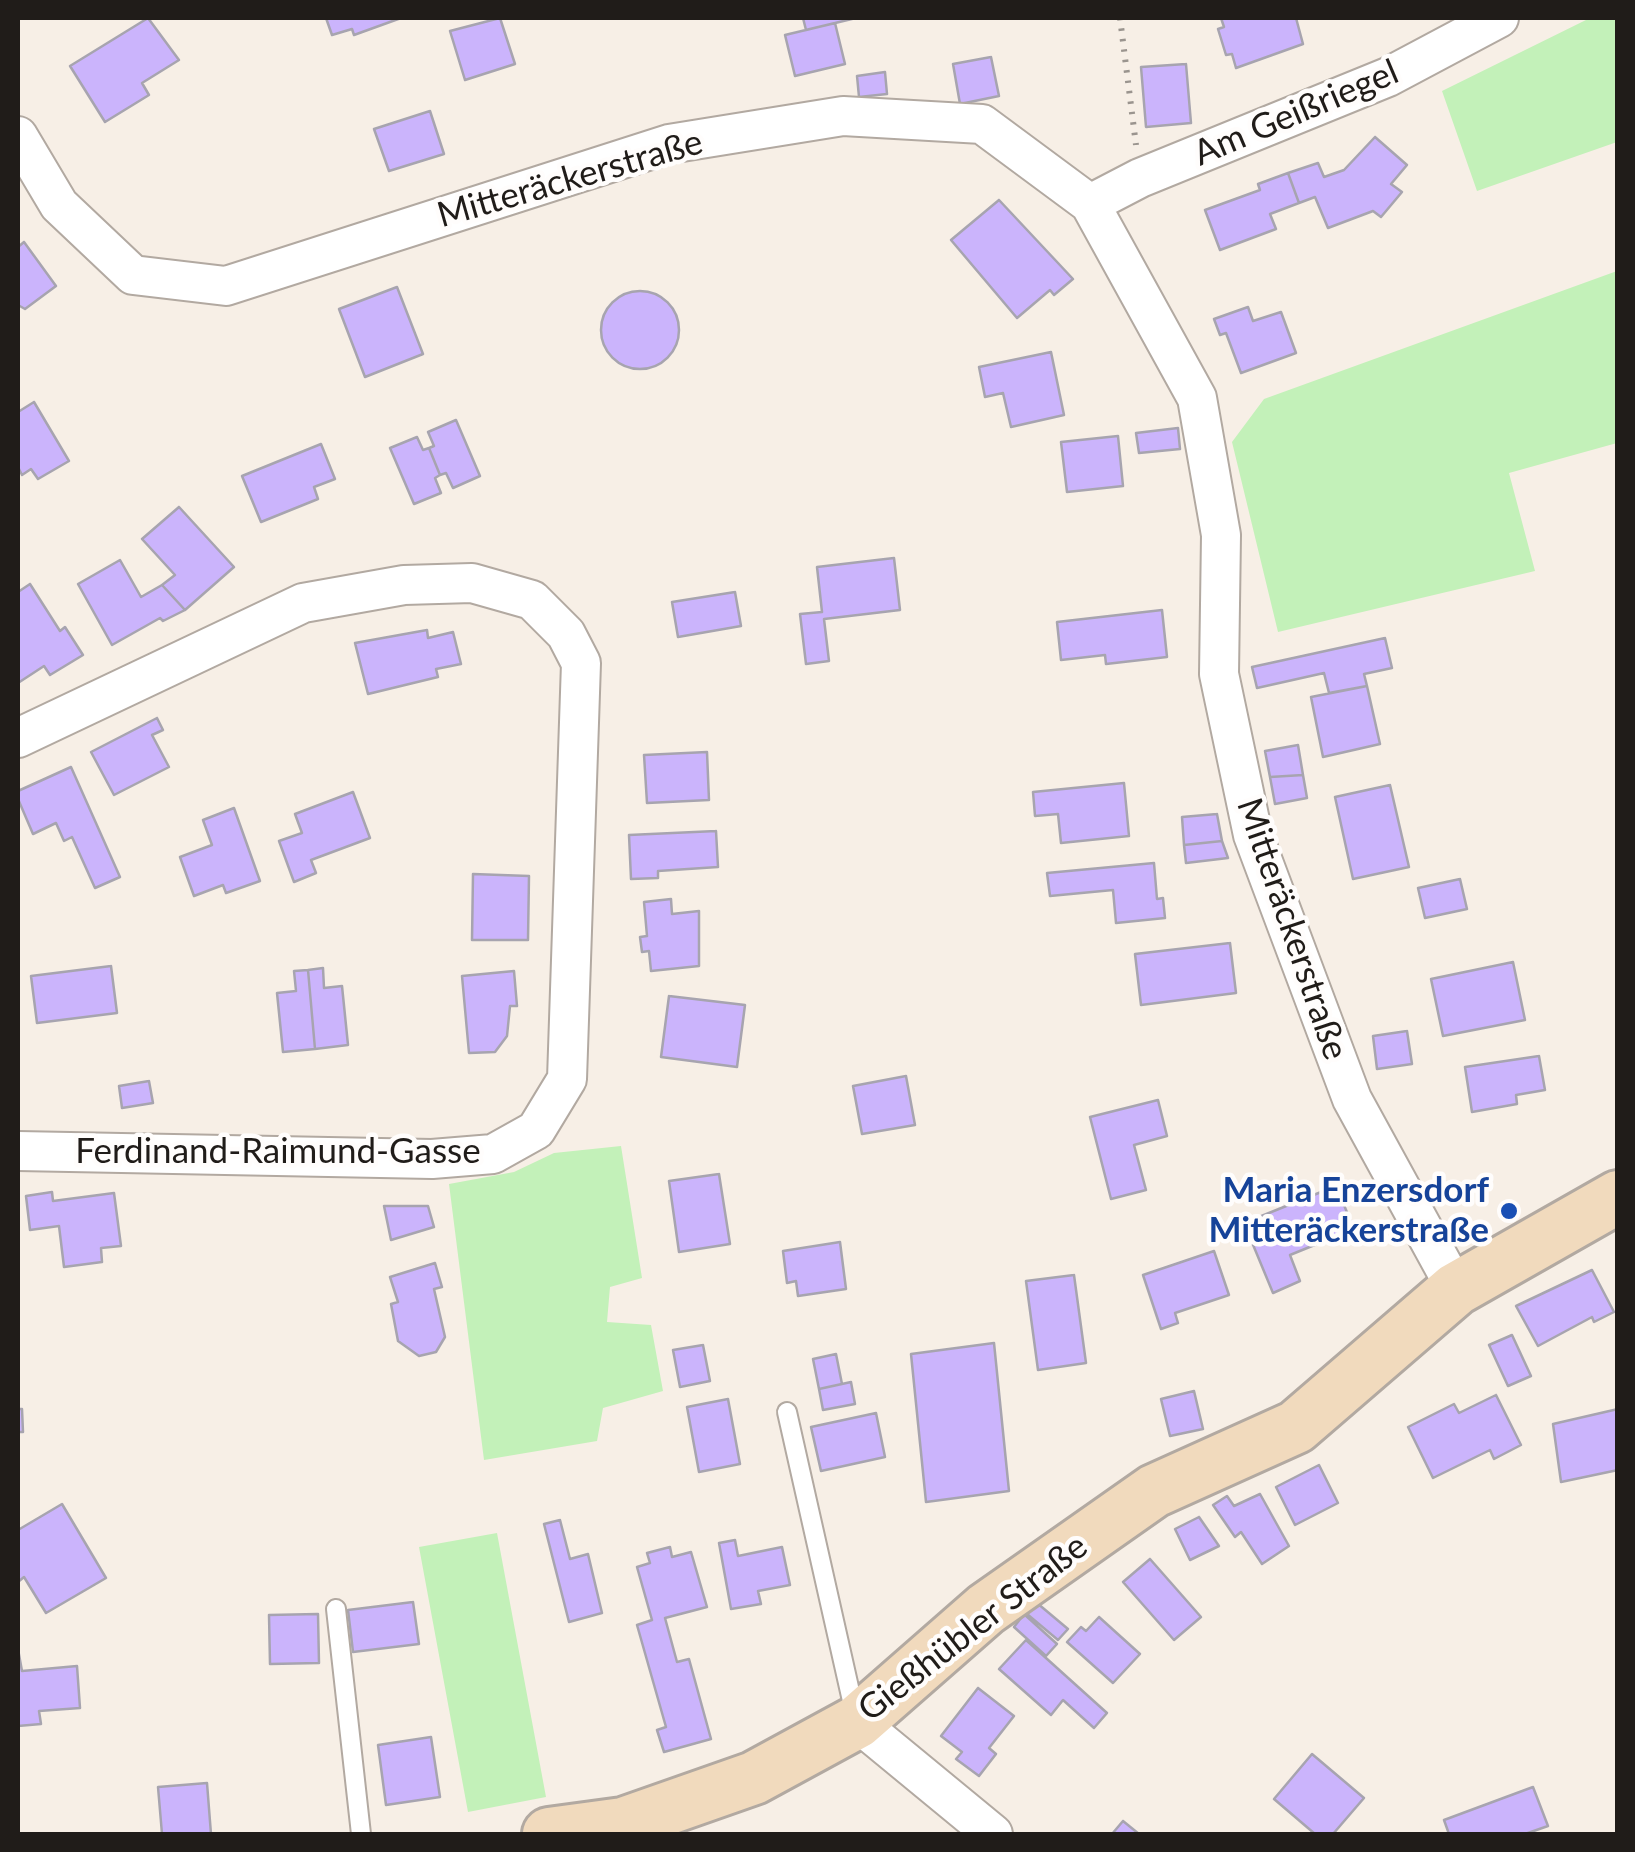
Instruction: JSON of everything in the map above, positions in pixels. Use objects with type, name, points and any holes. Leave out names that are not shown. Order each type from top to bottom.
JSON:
[{"type":"main road","name":"Gießhübler Straße","points":[[549,1834],[625,1829],[754,1778],[856,1722],[986,1609],[1154,1491],[1296,1427],[1456,1289],[1616,1203]]},
{"type":"street","name":"Am Geißriegel","points":[[1090,204],[1140,178],[1388,77],[1499,18]]},
{"type":"street","name":"Mitteräckerstraße","points":[[18,136],[59,204],[132,275],[226,286],[669,144],[843,116],[982,124],[1090,204],[1197,398],[1221,535],[1219,674],[1253,835],[1352,1099],[1456,1289]]},
{"type":"street","name":"Ferdinand-Raimund-Gasse","points":[[18,738],[304,602],[404,585],[472,583],[532,600],[566,634],[580,662],[566,1078],[536,1130],[494,1154],[432,1159],[18,1151]]},
{"type":"street","points":[[856,1722],[993,1834]]},
{"type":"lane","points":[[788,1412],[856,1722]]},
{"type":"lane","points":[[336,1609],[361,1834]]},
{"type":"path","points":[[1120,18],[1140,178]]},
{"type":"green space","points":[[1590,18],[1617,18],[1617,142],[1477,191],[1442,91]]},
{"type":"green space","points":[[1617,271],[1617,443],[1509,473],[1535,571],[1278,632],[1232,442],[1264,399]]},
{"type":"green space","points":[[621,1146],[642,1278],[610,1287],[607,1322],[651,1325],[663,1391],[603,1408],[597,1441],[484,1460],[449,1184],[514,1172],[554,1153]]},
{"type":"green space","points":[[497,1533],[546,1797],[468,1812],[419,1547]]},
{"type":"building","points":[[148,18],[179,60],[142,83],[149,95],[105,122],[70,66]]},
{"type":"building","points":[[326,18],[401,18],[354,35],[352,29],[332,35]]},
{"type":"building","points":[[500,18],[515,64],[465,80],[450,31]]},
{"type":"building","points":[[803,18],[856,18],[806,30]]},
{"type":"building","points":[[1221,18],[1296,18],[1303,44],[1236,68],[1232,54],[1226,55],[1218,29],[1224,27]]},
{"type":"building","points":[[835,23],[845,64],[795,76],[785,35]]},
{"type":"building","points":[[991,57],[999,96],[960,104],[953,64]]},
{"type":"building","points":[[1186,64],[1191,123],[1146,127],[1141,67]]},
{"type":"building","points":[[885,72],[887,94],[859,97],[857,76]]},
{"type":"building","points":[[430,111],[444,154],[389,171],[374,129]]},
{"type":"building","points":[[1375,137],[1407,165],[1391,184],[1402,192],[1381,217],[1373,211],[1328,228],[1315,197],[1299,203],[1288,173],[1318,163],[1324,177],[1344,170]]},
{"type":"building","points":[[1288,173],[1299,203],[1270,214],[1276,229],[1220,250],[1205,210],[1260,190],[1258,184]]},
{"type":"building","points":[[999,200],[1073,279],[1054,295],[1050,290],[1017,318],[951,240]]},
{"type":"building","points":[[24,242],[56,286],[25,309],[18,305],[18,247]]},
{"type":"building","points":[[397,287],[423,354],[365,377],[339,309]]},
{"type":"building","points":[[640,291],[668,302],[679,330],[668,358],[640,369],[612,358],[601,330],[612,302]]},
{"type":"building","points":[[1248,307],[1253,321],[1281,312],[1296,353],[1241,373],[1226,333],[1220,335],[1214,319]]},
{"type":"building","points":[[1051,352],[1064,415],[1011,427],[1003,393],[985,397],[979,367]]},
{"type":"building","points":[[34,402],[69,461],[38,479],[31,469],[22,475],[18,467],[18,412]]},
{"type":"building","points":[[456,420],[480,476],[453,488],[446,473],[440,475],[429,448],[434,446],[428,432]]},
{"type":"building","points":[[1178,428],[1180,449],[1139,453],[1136,433]]},
{"type":"building","points":[[1118,436],[1123,486],[1067,492],[1061,442]]},
{"type":"building","points":[[417,437],[423,450],[429,448],[440,475],[435,478],[441,493],[414,504],[390,448]]},
{"type":"building","points":[[321,444],[335,479],[314,487],[318,499],[261,522],[242,476]]},
{"type":"building","points":[[179,507],[234,567],[185,610],[162,585],[175,575],[142,539]]},
{"type":"building","points":[[894,558],[900,610],[824,619],[829,661],[806,664],[800,614],[822,612],[817,567]]},
{"type":"building","points":[[120,560],[141,597],[162,585],[185,610],[163,621],[160,618],[112,645],[78,584]]},
{"type":"building","points":[[30,584],[60,631],[65,627],[83,655],[50,675],[44,666],[18,683],[18,592]]},
{"type":"building","points":[[735,592],[741,626],[678,637],[672,602]]},
{"type":"building","points":[[1162,610],[1167,657],[1106,664],[1105,655],[1061,660],[1057,622]]},
{"type":"building","points":[[427,630],[428,638],[453,632],[461,664],[436,669],[438,677],[368,694],[355,643]]},
{"type":"building","points":[[1385,638],[1392,668],[1364,674],[1367,686],[1329,693],[1324,673],[1257,688],[1252,667]]},
{"type":"building","points":[[1367,686],[1380,744],[1323,757],[1311,697]]},
{"type":"building","points":[[157,718],[163,730],[152,735],[169,767],[114,795],[91,752]]},
{"type":"building","points":[[1298,745],[1303,775],[1270,777],[1265,751]]},
{"type":"building","points":[[707,752],[709,800],[647,803],[644,755]]},
{"type":"building","points":[[71,767],[120,877],[95,888],[72,837],[64,841],[56,823],[33,834],[18,799],[18,791]]},
{"type":"building","points":[[1303,775],[1307,798],[1275,804],[1270,777]]},
{"type":"building","points":[[1124,783],[1129,836],[1061,843],[1058,814],[1035,816],[1033,792]]},
{"type":"building","points":[[1390,785],[1409,867],[1353,879],[1335,797]]},
{"type":"building","points":[[353,792],[370,838],[311,860],[316,873],[294,882],[279,841],[302,833],[295,814]]},
{"type":"building","points":[[234,808],[260,881],[226,893],[223,885],[194,896],[180,857],[212,845],[203,820]]},
{"type":"building","points":[[1217,814],[1222,841],[1184,845],[1182,817]]},
{"type":"building","points":[[716,831],[718,867],[658,871],[658,878],[631,879],[629,835]]},
{"type":"building","points":[[1222,841],[1228,858],[1186,863],[1184,845]]},
{"type":"building","points":[[1154,863],[1157,899],[1163,898],[1165,918],[1116,923],[1113,890],[1050,896],[1047,873]]},
{"type":"building","points":[[473,874],[529,876],[528,940],[472,940]]},
{"type":"building","points":[[1460,879],[1467,909],[1425,918],[1418,888]]},
{"type":"building","points":[[671,899],[672,914],[699,911],[699,966],[651,971],[649,951],[642,952],[640,937],[647,936],[644,902]]},
{"type":"building","points":[[1230,943],[1236,993],[1141,1005],[1135,954]]},
{"type":"building","points":[[1513,962],[1525,1020],[1443,1036],[1431,979]]},
{"type":"building","points":[[111,966],[117,1013],[37,1023],[31,976]]},
{"type":"building","points":[[323,968],[324,988],[342,986],[348,1045],[315,1049],[308,970]]},
{"type":"building","points":[[308,970],[315,1049],[283,1052],[277,993],[296,991],[294,971]]},
{"type":"building","points":[[514,971],[517,1006],[510,1006],[507,1036],[495,1052],[469,1053],[462,976]]},
{"type":"building","points":[[669,996],[745,1005],[737,1067],[661,1057]]},
{"type":"building","points":[[1407,1031],[1412,1064],[1377,1069],[1373,1036]]},
{"type":"building","points":[[1539,1056],[1545,1090],[1516,1095],[1517,1104],[1472,1112],[1465,1067]]},
{"type":"building","points":[[906,1076],[915,1125],[862,1134],[853,1086]]},
{"type":"building","points":[[149,1081],[153,1103],[122,1108],[119,1086]]},
{"type":"building","points":[[1158,1100],[1167,1136],[1134,1145],[1146,1190],[1111,1199],[1090,1117]]},
{"type":"building","points":[[719,1174],[730,1244],[679,1252],[669,1181]]},
{"type":"building","points":[[1336,1186],[1354,1229],[1290,1255],[1300,1281],[1273,1293],[1244,1223]]},
{"type":"building","points":[[52,1192],[53,1201],[114,1193],[121,1246],[101,1248],[102,1262],[64,1267],[59,1226],[30,1230],[26,1196]]},
{"type":"building","points":[[384,1206],[428,1206],[434,1227],[391,1240]]},
{"type":"building","points":[[840,1242],[846,1289],[798,1296],[796,1281],[787,1283],[783,1251]]},
{"type":"building","points":[[1214,1251],[1229,1295],[1175,1313],[1178,1323],[1161,1329],[1143,1275]]},
{"type":"building","points":[[435,1263],[442,1287],[434,1289],[445,1337],[436,1352],[419,1356],[398,1341],[391,1304],[398,1302],[390,1277]]},
{"type":"building","points":[[1592,1270],[1614,1312],[1594,1322],[1592,1317],[1538,1346],[1516,1306]]},
{"type":"building","points":[[1074,1275],[1086,1363],[1038,1370],[1026,1281]]},
{"type":"building","points":[[1512,1335],[1531,1376],[1508,1386],[1489,1345]]},
{"type":"building","points":[[994,1343],[1009,1491],[926,1502],[911,1354]]},
{"type":"building","points":[[703,1345],[710,1381],[680,1387],[673,1350]]},
{"type":"building","points":[[836,1354],[842,1384],[819,1389],[813,1359]]},
{"type":"building","points":[[851,1382],[855,1404],[823,1410],[819,1389]]},
{"type":"building","points":[[1194,1391],[1203,1429],[1170,1436],[1161,1399]]},
{"type":"building","points":[[1496,1395],[1521,1445],[1494,1459],[1490,1450],[1433,1478],[1408,1427],[1454,1404],[1459,1413]]},
{"type":"building","points":[[728,1399],[740,1464],[699,1472],[687,1407]]},
{"type":"building","points":[[18,1409],[22,1409],[23,1432],[18,1432]]},
{"type":"building","points":[[1618,1409],[1618,1470],[1561,1482],[1553,1424]]},
{"type":"building","points":[[876,1413],[885,1457],[821,1471],[811,1427]]},
{"type":"building","points":[[1319,1465],[1338,1503],[1295,1525],[1276,1487]]},
{"type":"building","points":[[1260,1494],[1289,1546],[1262,1564],[1241,1532],[1235,1537],[1213,1505],[1227,1496],[1234,1506]]},
{"type":"building","points":[[62,1504],[106,1578],[46,1613],[24,1577],[18,1582],[18,1530]]},
{"type":"building","points":[[1199,1517],[1219,1546],[1190,1560],[1175,1529]]},
{"type":"building","points":[[560,1520],[570,1559],[588,1554],[602,1613],[569,1622],[544,1524]]},
{"type":"building","points":[[735,1540],[738,1556],[782,1547],[790,1585],[758,1591],[761,1604],[731,1609],[719,1543]]},
{"type":"building","points":[[670,1547],[672,1557],[691,1552],[707,1607],[665,1618],[677,1662],[689,1659],[711,1739],[664,1752],[657,1730],[666,1727],[637,1625],[652,1620],[637,1567],[650,1563],[647,1553]]},
{"type":"building","points":[[1150,1559],[1201,1617],[1174,1640],[1123,1582]]},
{"type":"building","points":[[413,1602],[419,1644],[353,1652],[348,1610]]},
{"type":"building","points":[[1037,1603],[1068,1629],[1058,1640],[1027,1614]]},
{"type":"building","points":[[318,1614],[319,1663],[270,1664],[269,1615]]},
{"type":"building","points":[[1024,1614],[1057,1644],[1046,1656],[1014,1627]]},
{"type":"building","points":[[1099,1617],[1140,1654],[1113,1683],[1067,1642],[1081,1627],[1086,1631]]},
{"type":"building","points":[[1026,1640],[1107,1713],[1094,1728],[1063,1700],[1051,1715],[999,1669]]},
{"type":"building","points":[[18,1649],[22,1671],[77,1666],[80,1708],[39,1711],[41,1724],[18,1726]]},
{"type":"building","points":[[978,1688],[1014,1716],[989,1748],[996,1754],[979,1776],[956,1759],[962,1752],[941,1736]]},
{"type":"building","points":[[431,1737],[440,1797],[386,1805],[378,1745]]},
{"type":"building","points":[[1312,1754],[1364,1798],[1333,1834],[1315,1834],[1274,1799]]},
{"type":"building","points":[[207,1783],[211,1834],[162,1834],[158,1787]]},
{"type":"building","points":[[1533,1787],[1548,1826],[1525,1834],[1449,1834],[1444,1820]]},
{"type":"building","points":[[1123,1821],[1139,1834],[1112,1834]]},
{"type":"place","name":"Maria Enzersdorf Mitteräckerstraße","points":[[1509,1211]]}]
